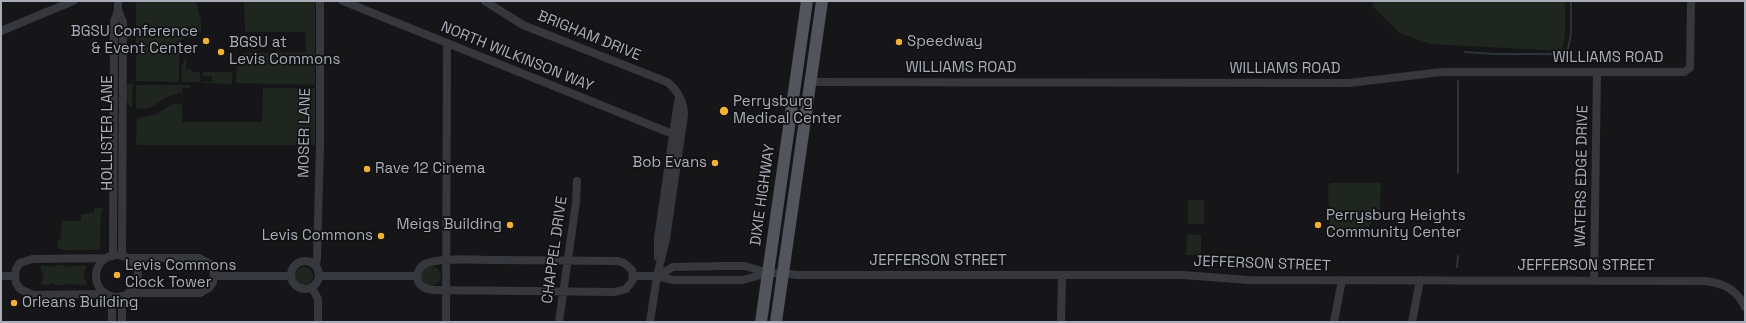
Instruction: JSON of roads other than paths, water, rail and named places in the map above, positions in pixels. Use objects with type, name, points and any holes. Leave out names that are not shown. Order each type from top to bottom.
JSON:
[{"type":"main road","name":"DIXIE HIGHWAY","points":[[761,322],[808,1]]},
{"type":"main road","name":"DIXIE HIGHWAY","points":[[776,322],[822,1]]},
{"type":"street","points":[[1,32],[73,1]]},
{"type":"street","name":"HOLLISTER LANE","points":[[109,257],[114,22],[118,10],[118,1]]},
{"type":"street","name":"MOSER LANE","points":[[316,265],[320,153],[320,1]]},
{"type":"street","name":"NORTH WILKINSON WAY","points":[[343,1],[677,136]]},
{"type":"street","name":"BRIGHAM DRIVE","points":[[485,1],[523,25],[667,82],[676,91],[684,110],[677,136],[666,239],[657,276],[650,322]]},
{"type":"street","name":"WILLIAMS ROAD","points":[[811,82],[1349,83],[1442,72],[1686,72],[1690,65],[1691,1]]},
{"type":"street","name":"HOLLISTER LANE","points":[[118,10],[123,22],[125,257]]},
{"type":"street","points":[[446,322],[447,44]]},
{"type":"street","name":"WATERS EDGE DRIVE","points":[[1594,280],[1597,72]]},
{"type":"street","name":"CHAPPEL DRIVE","points":[[559,322],[576,202],[577,181]]},
{"type":"street","points":[[109,257],[99,266],[96,276],[99,286],[109,295],[112,322]]},
{"type":"street","points":[[122,322],[125,295],[135,287],[138,273],[134,265],[125,257]]},
{"type":"street","points":[[125,257],[199,258],[210,264],[214,276],[210,286],[200,293],[125,295],[33,294],[20,289],[16,283],[16,269],[20,263],[32,258],[125,257]]},
{"type":"street","points":[[447,260],[568,261],[618,261],[629,266],[633,276],[630,285],[621,291],[564,292],[429,290],[418,281],[417,276],[418,270],[427,262],[447,260]]},
{"type":"street","points":[[307,261],[316,265],[320,276],[318,282],[312,288],[306,289],[299,288],[294,284],[290,276],[294,267],[301,262],[307,261]]},
{"type":"street","points":[[657,276],[673,267],[745,266],[768,273]]},
{"type":"street","points":[[633,276],[657,276],[673,280],[743,280],[768,273]]},
{"type":"street","name":"JEFFERSON STREET","points":[[768,273],[797,275],[1183,276],[1249,280],[1594,280],[1718,282],[1736,293],[1745,307]]},
{"type":"street","points":[[1,276],[15,276]]},
{"type":"street","points":[[214,276],[290,276]]},
{"type":"street","points":[[320,276],[417,276]]},
{"type":"street","points":[[1061,322],[1062,276]]},
{"type":"street","points":[[1334,322],[1342,280]]},
{"type":"street","points":[[1412,322],[1420,280]]},
{"type":"street","points":[[312,288],[318,299],[318,322]]},
{"type":"waterway","points":[[1465,52],[1494,54],[1565,54],[1571,35],[1571,1]]},
{"type":"waterway","points":[[1458,81],[1458,173]]},
{"type":"waterway","points":[[1457,267],[1458,256]]},
{"type":"place","name":"BGSU Conference & Event Center","points":[[206,41]]},
{"type":"place","name":"Speedway","points":[[899,42]]},
{"type":"place","name":"BGSU at Levis Commons","points":[[221,52]]},
{"type":"place","name":"Perrysburg Medical Center","points":[[724,111]]},
{"type":"place","name":"Bob Evans","points":[[715,163]]},
{"type":"place","name":"Rave 12 Cinema","points":[[367,169]]},
{"type":"place","name":"Meigs Building","points":[[510,225]]},
{"type":"place","name":"Perrysburg Heights Community Center","points":[[1318,225]]},
{"type":"place","name":"Levis Commons","points":[[381,236]]},
{"type":"place","name":"Levis Commons Clock Tower","points":[[117,275]]},
{"type":"place","name":"Orleans Building","points":[[14,303]]}]
